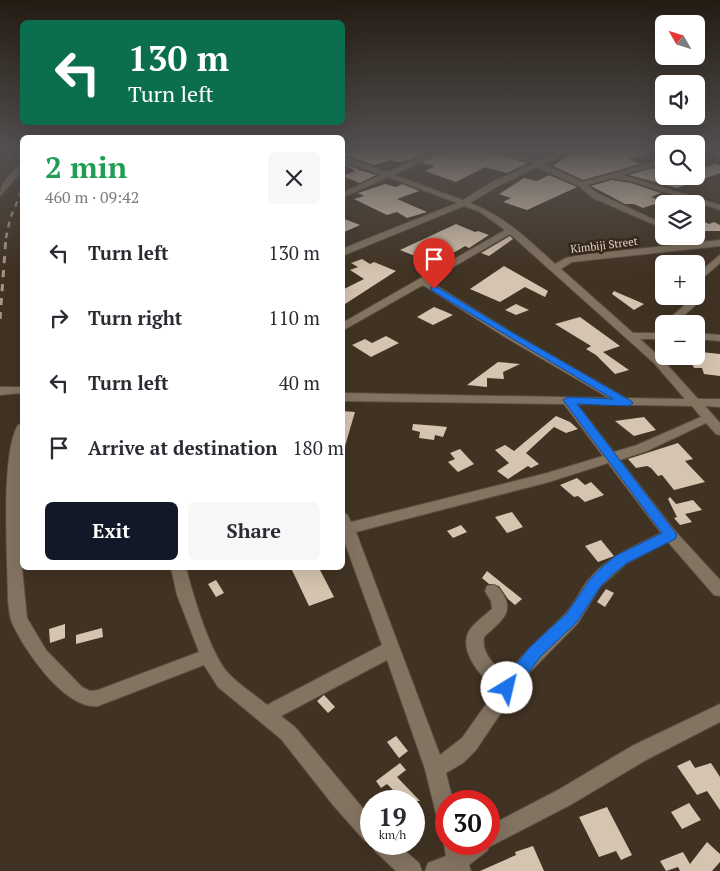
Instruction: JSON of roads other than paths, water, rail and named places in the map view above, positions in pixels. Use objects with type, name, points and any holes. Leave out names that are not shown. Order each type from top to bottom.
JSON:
[{"type":"street","points":[[434,192],[483,210],[538,252],[554,269],[633,336],[720,431]]},
{"type":"street","points":[[345,252],[395,229],[419,222],[464,203],[483,192]]},
{"type":"street","points":[[591,192],[596,196],[655,222]]},
{"type":"street","points":[[670,192],[720,208]]},
{"type":"street","points":[[345,326],[510,230]]},
{"type":"street","name":"Kimbiji Street","points":[[554,269],[569,260],[581,258],[715,243]]},
{"type":"street","points":[[705,272],[720,258]]},
{"type":"street","points":[[422,281],[509,335],[628,403]]},
{"type":"street","points":[[678,315],[692,305]]},
{"type":"street","points":[[633,336],[655,336]]},
{"type":"street","points":[[705,337],[720,338]]},
{"type":"street","points":[[0,391],[20,390]]},
{"type":"street","points":[[345,397],[720,403]]},
{"type":"street","points":[[568,400],[610,458],[636,487],[670,535],[720,590]]},
{"type":"street","points":[[345,526],[472,499],[610,458],[670,437],[708,418]]},
{"type":"street","points":[[20,434],[17,442],[14,487],[16,601],[19,620],[40,655],[76,693],[90,698],[98,698],[208,656]]},
{"type":"street","points":[[345,529],[435,770],[440,790]]},
{"type":"street","points":[[435,770],[456,756],[469,744],[507,688],[536,652],[572,618],[595,583],[607,571],[622,559],[670,535]]},
{"type":"street","points":[[183,570],[186,595],[213,667],[224,681],[267,714],[288,733],[360,821]]},
{"type":"street","points":[[493,591],[499,600],[500,611],[476,634],[475,645],[477,652],[495,678],[507,688]]},
{"type":"street","points":[[267,714],[391,649]]},
{"type":"street","points":[[500,832],[565,797],[639,753],[720,713]]},
{"type":"street","points":[[394,855],[411,871]]},
{"type":"street","points":[[436,871],[457,858]]},
{"type":"railway","points":[[6,238],[10,219],[20,195]]},
{"type":"railway","points":[[0,319],[6,237]]}]
